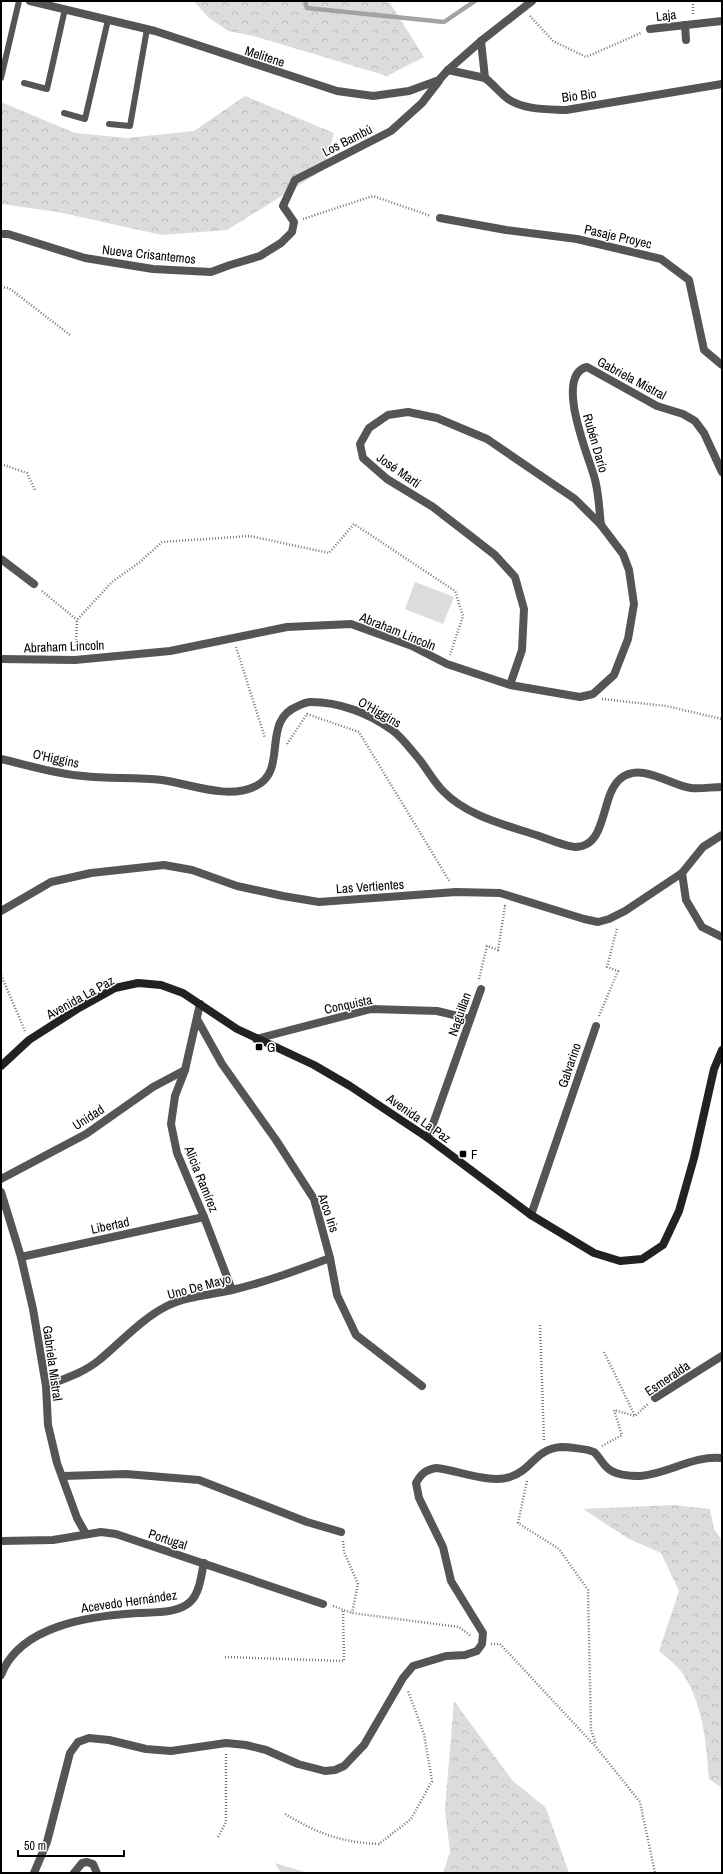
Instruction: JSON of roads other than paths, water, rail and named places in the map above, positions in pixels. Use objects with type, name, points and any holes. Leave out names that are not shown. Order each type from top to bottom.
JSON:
[{"type":"street","name":"Melitene","points":[[30,1],[147,29],[319,86],[348,93],[373,96],[409,91],[439,80],[448,70],[481,41],[532,1]]},
{"type":"street","name":"Laja","points":[[650,29],[722,21]]},
{"type":"street","name":"Laja","points":[[686,25],[686,40]]},
{"type":"street","points":[[448,70],[485,78],[481,41]]},
{"type":"street","name":"Bio Bio","points":[[485,78],[508,99],[523,106],[540,109],[566,110],[722,84]]},
{"type":"street","name":"Los Bambú","points":[[294,222],[283,206],[294,180],[391,131],[422,103],[439,80]]},
{"type":"street","name":"Pasaje Proyec","points":[[440,218],[506,230],[577,239],[661,259],[689,280],[704,350],[722,365]]},
{"type":"street","name":"Nueva Crisantemos","points":[[1,234],[8,234],[84,258],[153,269],[211,272],[265,253],[281,243],[292,232],[294,222]]},
{"type":"street","name":"Gabriela Mistral","points":[[580,369],[587,367],[657,406],[682,414],[695,421],[704,433],[722,472]]},
{"type":"street","name":"Rubén Darío","points":[[580,369],[574,381],[574,408],[595,478],[601,525]]},
{"type":"street","name":"José Martí","points":[[510,685],[522,650],[524,609],[515,577],[495,555],[434,507],[387,479],[363,458],[360,444],[369,428],[388,415],[408,412],[437,418],[487,439],[576,499],[601,525]]},
{"type":"street","name":"Abraham Lincoln","points":[[1,659],[75,660],[170,651],[287,627],[351,624],[412,646],[447,664],[510,685],[580,697],[593,694],[614,676],[628,639],[634,604],[629,570],[623,554],[601,525]]},
{"type":"street","points":[[1,559],[34,584]]},
{"type":"street","name":"O'Higgins","points":[[1,759],[80,776],[112,779],[144,778],[178,782],[222,792],[242,790],[258,785],[267,777],[273,765],[278,726],[287,710],[308,702],[346,706],[393,731],[419,759],[443,791],[469,810],[574,848],[587,845],[597,835],[610,793],[621,778],[635,773],[650,774],[690,788],[722,786]]},
{"type":"street","name":"Las Vertientes","points":[[1,911],[51,882],[91,873],[164,865],[192,870],[236,886],[319,902],[456,892],[500,893],[598,922],[625,911],[682,873],[703,847],[722,835]]},
{"type":"street","points":[[682,873],[686,900],[702,927],[722,937]]},
{"type":"street","name":"Avenida La Paz","points":[[1,1066],[29,1040],[79,1008],[115,988],[138,983],[161,985],[183,993],[237,1029],[314,1065],[363,1094],[428,1138],[531,1214],[594,1253],[620,1261],[642,1259],[663,1244],[679,1211],[694,1158],[714,1069],[722,1050]]},
{"type":"street","name":"Naguillan","points":[[428,1138],[481,988]]},
{"type":"street","name":"Alicia Ramírez","points":[[200,1004],[185,1070],[175,1096],[171,1124],[177,1153],[204,1217],[232,1290]]},
{"type":"street","name":"Conquista","points":[[256,1039],[371,1009],[437,1011],[470,1019]]},
{"type":"street","name":"Arco Iris","points":[[197,1020],[222,1064],[276,1140],[314,1199],[330,1258],[337,1296],[356,1335],[422,1386]]},
{"type":"street","name":"Galvarino","points":[[531,1214],[596,1026]]},
{"type":"street","name":"Unidad","points":[[1,1179],[86,1134],[153,1087],[185,1070]]},
{"type":"street","name":"Gabriela Mistral","points":[[1,1192],[21,1257],[33,1309],[46,1386],[48,1425],[57,1463],[63,1476],[76,1518],[86,1534]]},
{"type":"street","name":"Libertad","points":[[21,1257],[204,1217]]},
{"type":"street","name":"Uno De Mayo","points":[[46,1386],[97,1362],[146,1320],[167,1306],[290,1274],[330,1258]]},
{"type":"street","name":"Esmeralda","points":[[655,1398],[722,1356]]},
{"type":"street","points":[[34,1873],[47,1842],[70,1753],[78,1742],[89,1738],[109,1740],[146,1749],[171,1752],[226,1743],[246,1745],[266,1750],[313,1769],[325,1771],[335,1770],[344,1766],[364,1745],[403,1678],[413,1666],[446,1656],[465,1655],[477,1651],[482,1644],[483,1633],[451,1581],[443,1547],[419,1498],[416,1483],[420,1475],[427,1469],[436,1468],[490,1478],[510,1478],[522,1472],[544,1450],[561,1447],[593,1452],[610,1470],[625,1475],[639,1476],[655,1473],[694,1460],[722,1458]]},
{"type":"street","points":[[63,1476],[126,1474],[199,1480],[307,1522],[342,1532]]},
{"type":"street","name":"Portugal","points":[[1,1541],[53,1540],[101,1532],[116,1534],[323,1604]]},
{"type":"street","name":"Acevedo Hernández","points":[[1,1675],[14,1652],[28,1641],[62,1625],[87,1618],[164,1611],[183,1607],[191,1601],[197,1591],[204,1563]]},
{"type":"street","points":[[74,1873],[82,1864],[87,1862],[93,1864],[96,1873]]},
{"type":"lane","points":[[1,78],[19,1]]},
{"type":"lane","points":[[24,83],[47,89],[65,9]]},
{"type":"lane","points":[[64,113],[85,119],[108,20]]},
{"type":"lane","points":[[109,124],[130,126],[147,29]]},
{"type":"waterway","points":[[305,1],[307,8],[444,22],[475,1]]},
{"type":"place","name":"G","points":[[259,1047]]},
{"type":"place","name":"F","points":[[463,1154]]}]
